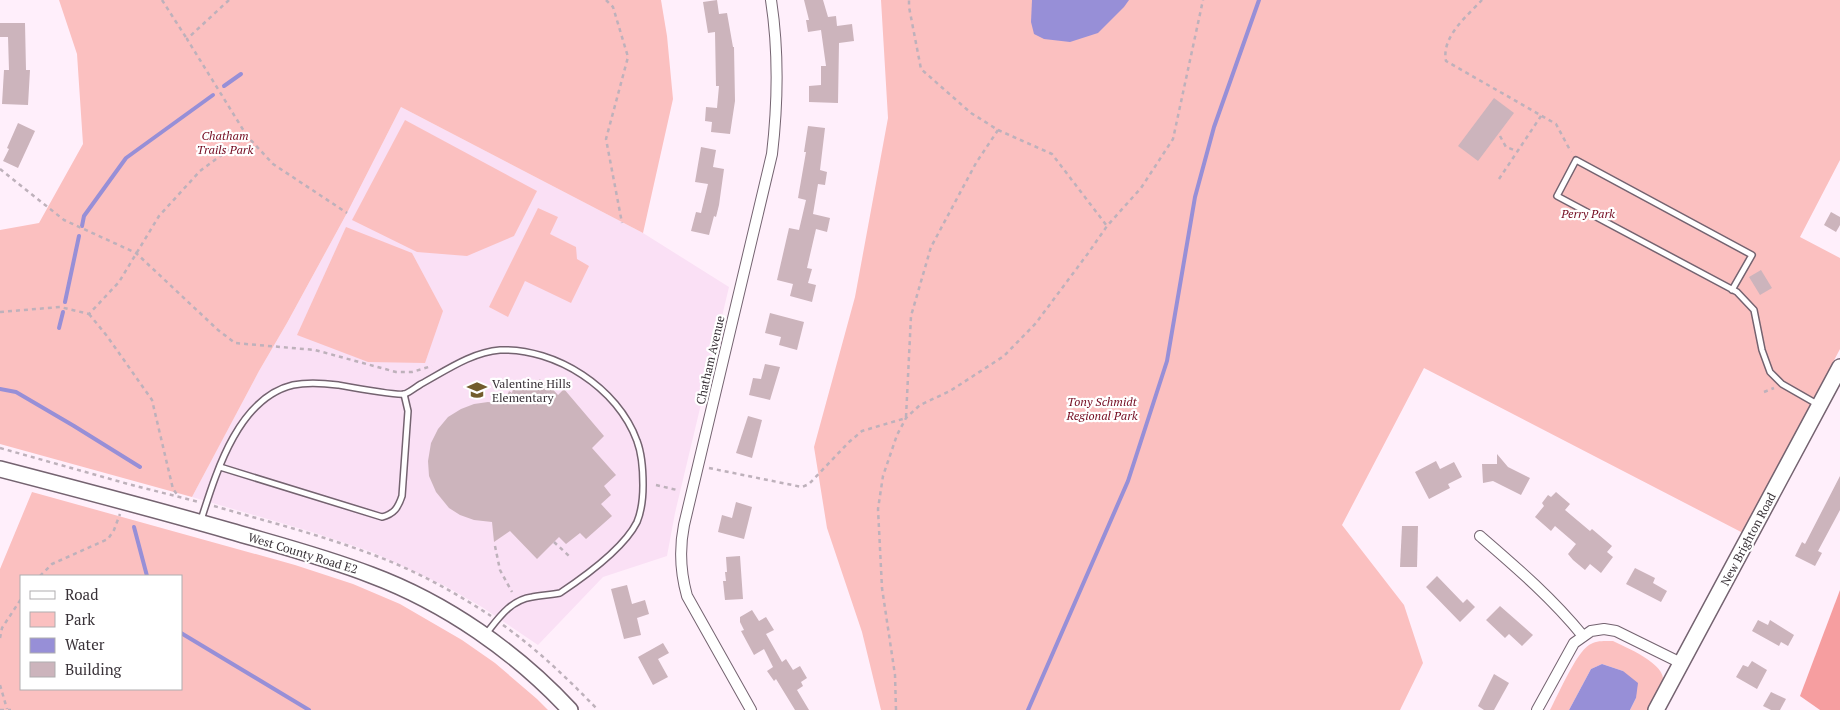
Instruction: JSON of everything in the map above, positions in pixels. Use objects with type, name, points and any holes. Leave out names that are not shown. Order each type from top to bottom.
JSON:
[{"type":"street","name":"Chatham Avenue","points":[[750,710],[687,596],[682,577],[680,557],[681,538],[772,154],[778,73],[771,0]]},
{"type":"street","name":"New Brighton Road","points":[[1656,710],[1840,368]]},
{"type":"street","name":"West County Road E2","points":[[0,469],[201,522],[301,551],[373,575],[416,595],[485,636],[529,671],[570,710]]},
{"type":"street","points":[[1480,536],[1537,585],[1562,610],[1583,636]]},
{"type":"street","points":[[1537,710],[1574,643],[1592,631],[1604,629],[1616,631],[1681,663]]},
{"type":"lane","points":[[1732,290],[1752,255],[1576,160],[1557,196],[1732,290],[1737,292],[1754,310],[1762,350],[1770,372],[1782,384],[1820,406]]},
{"type":"lane","points":[[201,522],[220,466],[240,428],[257,405],[276,392],[292,386],[314,382],[404,394],[482,353],[500,350],[522,351],[562,364],[585,377],[605,393],[624,416],[637,441],[642,466],[642,504],[636,522],[621,544],[560,593],[517,601],[506,609],[485,636]]},
{"type":"lane","points":[[220,466],[382,517],[390,515],[399,505],[402,494],[408,411],[404,394]]},
{"type":"path","points":[[162,0],[247,136],[273,164],[348,213]]},
{"type":"path","points":[[187,39],[228,0]]},
{"type":"path","points":[[606,0],[612,7],[628,57],[606,140],[622,223]]},
{"type":"path","points":[[909,0],[908,7],[920,69],[972,114],[998,130],[1052,154],[1107,226]]},
{"type":"path","points":[[896,710],[895,676],[882,588],[878,510],[883,476],[897,435],[906,418],[920,406],[950,391],[1004,356],[1036,323],[1107,226],[1141,188],[1173,139],[1203,0]]},
{"type":"path","points":[[1482,0],[1458,24],[1444,51],[1446,61],[1556,124],[1576,160]]},
{"type":"path","points":[[1499,179],[1541,116]]},
{"type":"path","points":[[906,418],[911,316],[931,247],[976,163],[998,130]]},
{"type":"path","points":[[89,314],[119,282],[159,216],[200,171],[247,136]]},
{"type":"path","points":[[1500,136],[1506,147],[1517,151]]},
{"type":"path","points":[[0,169],[64,220],[136,253],[218,330],[236,342],[315,350],[396,372],[412,372],[429,366],[436,366]]},
{"type":"path","points":[[0,312],[60,307],[89,314],[107,336],[152,400],[173,489],[180,498]]},
{"type":"path","points":[[698,466],[802,487],[809,484],[862,431],[906,418]]},
{"type":"path","points":[[0,448],[192,500]]},
{"type":"path","points":[[656,485],[677,490]]},
{"type":"path","points":[[41,575],[52,564],[108,539],[120,516]]},
{"type":"path","points":[[554,542],[569,556]]},
{"type":"path","points":[[495,546],[500,570],[512,592]]},
{"type":"path","points":[[0,638],[2,628],[20,601]]},
{"type":"path","points":[[510,630],[567,679],[598,710]]},
{"type":"path","points":[[0,685],[7,709]]},
{"type":"path","points":[[0,710],[12,710]]},
{"type":"shaded area","name":"Valentine Hills Elementary","points":[[401,107],[643,233],[729,287],[675,513],[667,556],[603,577],[538,645],[482,607],[445,586],[372,552],[312,532],[192,497],[259,371],[347,213]]},
{"type":"shaded area","points":[[1840,590],[1840,710],[1820,710],[1800,696]]},
{"type":"green space","name":"Chatham Trails Park","points":[[59,0],[661,0],[667,36],[673,99],[643,233],[401,107],[347,213],[259,371],[192,497],[0,444],[0,230],[39,223],[83,144],[77,54]]},
{"type":"green space","name":"Tony Schmidt Regional Park","points":[[881,0],[1840,0],[1840,160],[1800,237],[1840,258],[1840,349],[1743,533],[1424,368],[1342,525],[1404,605],[1423,663],[1400,710],[881,710],[862,632],[827,528],[814,447],[855,297],[888,118]]},
{"type":"green space","points":[[405,120],[537,191],[514,236],[467,256],[417,252],[352,220]]},
{"type":"green space","points":[[538,208],[558,217],[550,234],[576,247],[577,259],[589,266],[571,303],[525,281],[508,317],[489,307]]},
{"type":"green space","points":[[346,227],[412,253],[443,311],[425,363],[368,362],[297,335]]},
{"type":"green space","points":[[32,492],[295,565],[353,584],[400,604],[462,640],[495,663],[548,710],[0,710],[0,569]]},
{"type":"green space","points":[[1613,641],[1644,657],[1659,669],[1663,682],[1648,710],[1630,710],[1636,698],[1623,671],[1602,664],[1591,669],[1569,710],[1550,710],[1573,665],[1584,649],[1595,642]]},
{"type":"water","points":[[1032,0],[1129,0],[1098,33],[1070,42],[1044,39],[1034,34],[1031,22]]},
{"type":"water","points":[[1602,664],[1623,671],[1638,683],[1636,698],[1630,710],[1569,710],[1591,669]]},
{"type":"building","points":[[717,0],[719,14],[727,13],[734,47],[735,101],[730,134],[711,132],[712,122],[705,121],[706,107],[717,108],[719,86],[716,86],[715,32],[708,33],[703,2]]},
{"type":"building","points":[[804,0],[823,0],[828,17],[836,16],[837,26],[852,24],[854,41],[839,43],[838,103],[809,102],[809,86],[821,85],[821,66],[826,66],[821,30],[808,32],[806,20],[809,20]]},
{"type":"building","points":[[0,23],[25,23],[26,70],[30,70],[28,105],[2,104],[4,70],[9,70],[8,37],[0,37]]},
{"type":"building","points":[[1494,98],[1514,113],[1478,161],[1458,146]]},
{"type":"building","points":[[18,123],[35,131],[18,168],[3,161]]},
{"type":"building","points":[[808,126],[825,128],[820,170],[827,172],[825,185],[818,184],[813,214],[830,218],[827,232],[816,229],[807,268],[812,269],[808,283],[816,285],[812,302],[790,296],[793,284],[777,280],[789,228],[799,230],[806,200],[798,198],[806,152],[804,152]]},
{"type":"building","points":[[701,147],[716,150],[713,167],[724,169],[719,205],[709,235],[691,231],[696,212],[701,213],[708,184],[695,182]]},
{"type":"building","points":[[1831,212],[1840,217],[1840,225],[1836,232],[1824,225]]},
{"type":"building","points":[[1761,270],[1772,288],[1760,295],[1749,277]]},
{"type":"building","points":[[770,313],[804,322],[797,350],[779,345],[781,337],[765,333]]},
{"type":"building","points":[[765,364],[780,367],[770,400],[749,395],[753,378],[761,379]]},
{"type":"building","points":[[540,379],[546,386],[548,384],[558,395],[564,389],[604,436],[592,448],[616,475],[604,486],[611,495],[601,504],[612,516],[586,539],[580,533],[566,544],[559,537],[537,559],[510,531],[494,542],[492,522],[474,520],[460,515],[449,508],[436,492],[429,476],[428,461],[431,443],[438,429],[448,417],[474,404],[488,402],[501,404],[502,394],[507,396],[509,391],[512,393],[514,383],[529,388]]},
{"type":"building","points":[[748,416],[762,420],[752,458],[736,453]]},
{"type":"building","points":[[1497,454],[1508,467],[1530,478],[1521,495],[1493,481],[1483,483],[1482,464],[1497,464]]},
{"type":"building","points":[[1436,461],[1440,469],[1454,462],[1462,477],[1448,484],[1450,488],[1429,499],[1415,472]]},
{"type":"building","points":[[1840,476],[1840,510],[1818,551],[1822,553],[1815,566],[1795,556],[1802,542],[1805,544]]},
{"type":"building","points":[[1556,492],[1570,504],[1565,510],[1612,546],[1607,552],[1613,557],[1601,573],[1590,564],[1585,570],[1573,560],[1568,554],[1576,544],[1555,526],[1551,531],[1535,517],[1544,506],[1542,503],[1548,495],[1551,497]]},
{"type":"building","points":[[736,502],[752,507],[744,539],[718,532],[722,515],[732,518]]},
{"type":"building","points":[[1402,526],[1418,526],[1417,567],[1400,567]]},
{"type":"building","points":[[740,556],[743,599],[725,600],[723,581],[726,581],[726,557]]},
{"type":"building","points":[[1635,568],[1655,578],[1653,583],[1667,591],[1661,602],[1626,584]]},
{"type":"building","points":[[1437,576],[1463,603],[1467,599],[1475,607],[1460,622],[1426,587]]},
{"type":"building","points":[[627,585],[632,604],[645,600],[649,614],[637,618],[641,635],[624,639],[611,589]]},
{"type":"building","points":[[1500,606],[1533,635],[1522,646],[1509,634],[1505,638],[1486,620]]},
{"type":"building","points":[[752,610],[759,621],[766,617],[774,630],[766,634],[782,662],[786,659],[793,670],[800,666],[807,678],[801,682],[803,686],[797,690],[809,710],[795,710],[776,679],[774,681],[767,671],[773,667],[764,649],[754,655],[741,631],[744,630],[740,622],[740,617]]},
{"type":"building","points":[[1758,620],[1768,625],[1770,620],[1794,635],[1788,646],[1781,642],[1779,646],[1752,631]]},
{"type":"building","points":[[663,643],[669,653],[658,659],[668,677],[653,685],[638,657]]},
{"type":"building","points":[[1752,661],[1767,670],[1757,689],[1736,677],[1743,665],[1748,667]]},
{"type":"building","points":[[1494,674],[1509,683],[1494,710],[1484,710],[1478,706]]},
{"type":"building","points":[[1771,692],[1786,699],[1780,710],[1771,710],[1763,706]]},
{"type":"waterway","points":[[1028,710],[1128,481],[1167,361],[1195,197],[1214,127],[1259,0]]},
{"type":"waterway","points":[[224,86],[241,74]]},
{"type":"waterway","points":[[82,226],[84,216],[126,158],[213,95]]},
{"type":"waterway","points":[[65,302],[79,236]]},
{"type":"waterway","points":[[59,328],[63,312]]},
{"type":"waterway","points":[[0,389],[16,392],[140,467]]},
{"type":"waterway","points":[[134,527],[147,575]]},
{"type":"waterway","points":[[182,634],[309,710]]},
{"type":"place","name":"Valentine Hills Elementary","points":[[477,390]]},
{"type":"park label","name":"Perry Park","points":[[1588,213]]}]
